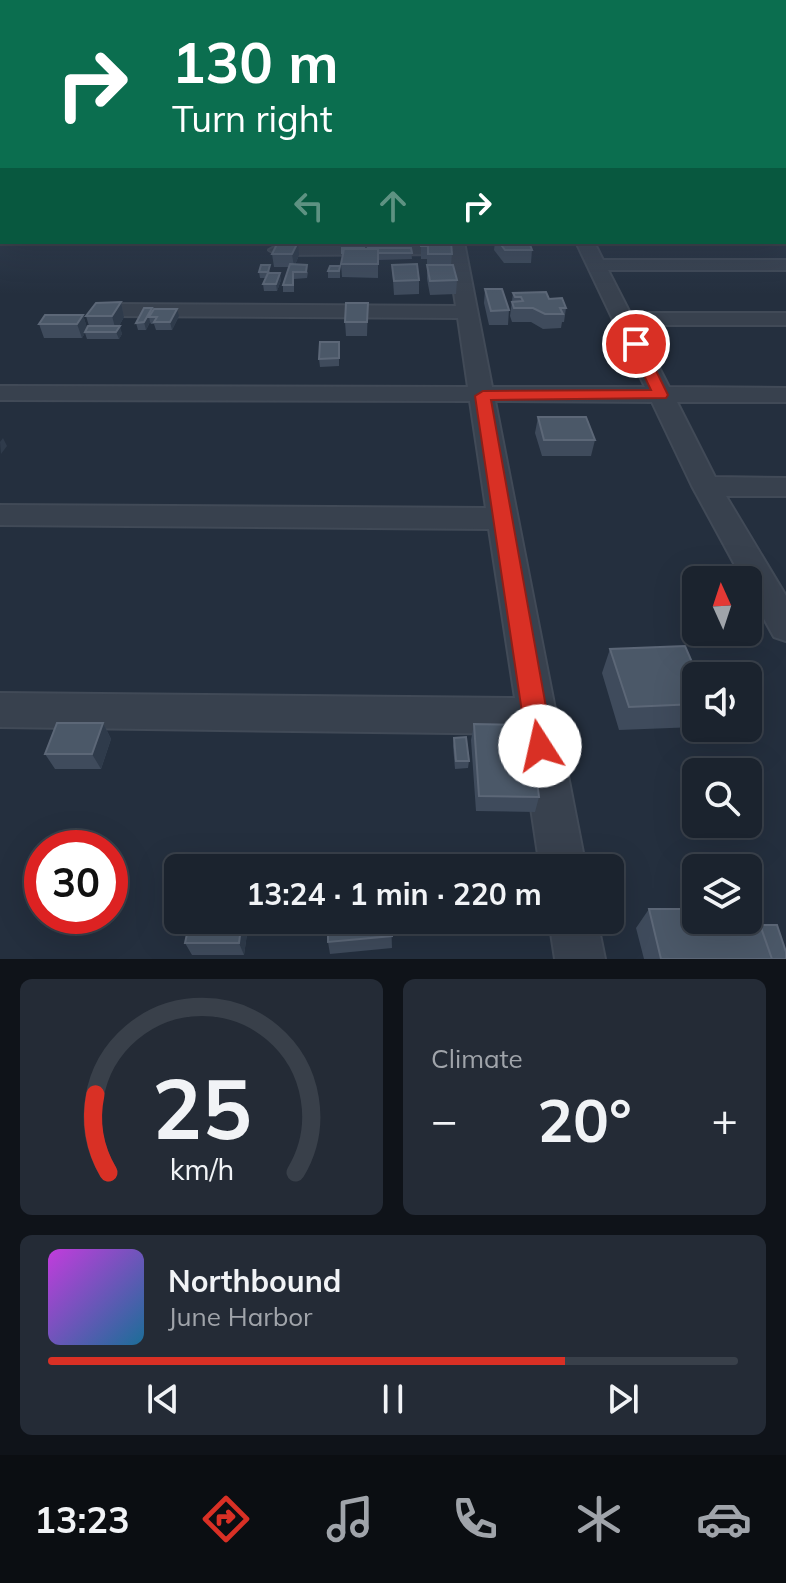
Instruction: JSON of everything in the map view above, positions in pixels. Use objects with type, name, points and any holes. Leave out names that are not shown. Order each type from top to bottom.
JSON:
[{"type":"street","points":[[278,250],[456,246],[465,312],[505,519],[534,716],[560,854]]},
{"type":"street","points":[[590,253],[786,265]]},
{"type":"street","points":[[590,253],[706,486],[786,627]]},
{"type":"street","points":[[107,310],[465,312]]},
{"type":"street","points":[[623,319],[786,319]]},
{"type":"street","points":[[0,393],[786,395]]},
{"type":"street","points":[[706,486],[786,487]]},
{"type":"street","points":[[0,515],[505,519]]},
{"type":"street","points":[[0,710],[534,716]]},
{"type":"street","points":[[576,934],[580,959]]},
{"type":"building","points":[[277,244],[297,244],[292,254],[272,254]]},
{"type":"building","points":[[451,244],[452,254],[428,254],[428,246],[421,246]]},
{"type":"building","points":[[500,244],[530,244],[532,250],[505,250]]},
{"type":"building","points":[[367,248],[411,248],[412,253],[378,253],[378,249]]},
{"type":"building","points":[[344,249],[378,249],[378,264],[341,264]]},
{"type":"building","points":[[290,264],[307,265],[306,272],[293,272],[293,285],[283,285]]},
{"type":"building","points":[[417,264],[419,280],[394,281],[392,265]]},
{"type":"building","points":[[261,265],[270,265],[268,272],[259,272]]},
{"type":"building","points":[[427,265],[453,265],[457,280],[430,281]]},
{"type":"building","points":[[330,266],[340,266],[339,271],[328,271]]},
{"type":"building","points":[[268,273],[280,273],[276,284],[263,284]]},
{"type":"building","points":[[485,289],[502,289],[509,310],[491,311]]},
{"type":"building","points":[[546,292],[549,299],[562,298],[566,308],[560,308],[563,314],[514,308],[512,302],[523,301],[513,293]]},
{"type":"building","points":[[121,302],[112,316],[86,316],[96,303]]},
{"type":"building","points":[[346,303],[368,303],[367,322],[345,322]]},
{"type":"building","points":[[144,308],[152,308],[144,322],[136,323]]},
{"type":"building","points":[[154,309],[177,309],[170,322],[154,322],[157,317],[149,317]]},
{"type":"building","points":[[45,315],[83,315],[77,324],[39,324]]},
{"type":"building","points":[[88,326],[120,326],[116,332],[85,332]]},
{"type":"building","points":[[320,342],[339,342],[339,358],[319,359]]},
{"type":"building","points":[[538,417],[586,417],[595,440],[544,440]]},
{"type":"building","points":[[685,646],[692,662],[682,662],[682,705],[629,707],[610,649]]},
{"type":"building","points":[[57,723],[103,723],[92,754],[45,754]]},
{"type":"building","points":[[474,724],[530,725],[539,797],[479,796]]},
{"type":"building","points":[[466,737],[469,761],[456,761],[454,738]]},
{"type":"building","points":[[649,909],[682,909],[682,934],[762,934],[762,930],[772,959],[661,959]]},
{"type":"building","points":[[762,925],[777,925],[786,952],[786,959],[772,959]]},
{"type":"building","points":[[187,934],[240,934],[239,943],[185,943]]},
{"type":"building","points":[[328,934],[392,934],[392,936],[328,942]]},
{"type":"route","points":[[540,746],[483,396],[661,395],[636,344]]}]
